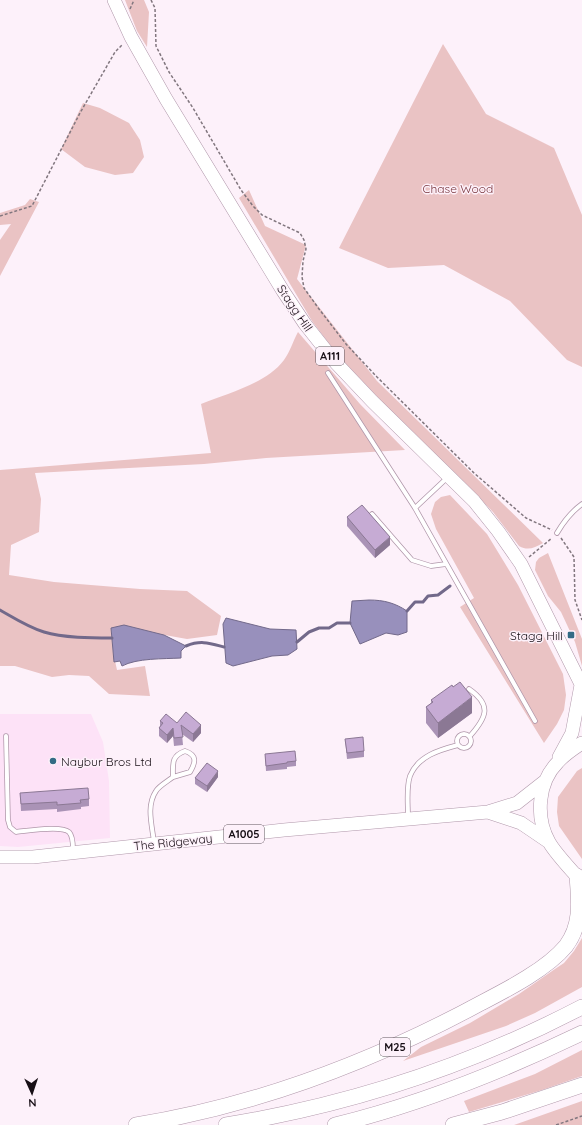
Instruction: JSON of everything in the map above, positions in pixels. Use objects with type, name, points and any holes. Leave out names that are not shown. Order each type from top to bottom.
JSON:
[{"type":"highway","name":"M25","points":[[136,1125],[185,1116],[266,1095],[308,1081],[394,1048],[504,991],[548,962],[566,945],[572,936],[578,918],[580,879]]},
{"type":"highway","points":[[226,1125],[319,1106],[419,1076],[497,1047],[582,1007]]},
{"type":"highway","points":[[335,1125],[385,1111],[458,1087],[520,1062],[582,1033]]},
{"type":"highway","points":[[453,1125],[502,1112],[582,1085]]},
{"type":"main road","name":"Stagg Hill","points":[[114,0],[131,37],[166,99],[228,202],[305,324],[336,363],[356,385],[474,501],[521,564],[582,686],[572,733],[557,763]]},
{"type":"main road","points":[[580,879],[549,842],[542,826],[540,811],[541,796],[545,781],[550,772],[568,752],[582,744]]},
{"type":"main road","name":"The Ridgeway","points":[[0,857],[74,853],[284,830],[488,812],[517,803],[545,781]]},
{"type":"main road","name":"The Ridgeway","points":[[488,812],[521,823],[549,842]]},
{"type":"lane","points":[[328,373],[415,508],[535,721]]},
{"type":"lane","points":[[415,508],[449,477]]},
{"type":"lane","points":[[557,533],[570,514],[582,504]]},
{"type":"lane","points":[[372,514],[412,560],[432,566],[446,564]]},
{"type":"lane","points":[[408,819],[408,790],[410,776],[419,764],[429,755],[440,750],[458,745],[464,748],[469,747],[471,743],[470,736],[483,720],[483,701],[469,689]]},
{"type":"lane","points":[[458,745],[457,740],[459,735],[464,733],[470,736]]},
{"type":"lane","points":[[6,736],[8,820],[10,827],[16,832],[62,828],[69,832],[71,836],[74,853]]},
{"type":"lane","points":[[154,844],[150,802],[156,790],[173,777],[190,772],[194,761],[194,757],[191,753],[185,751],[179,753],[174,759],[173,777]]},
{"type":"path","points":[[151,0],[155,8],[156,46],[169,72],[193,108],[241,190],[262,215],[300,233],[304,240],[306,249],[303,261],[302,277],[304,288],[346,344],[377,377],[474,473],[526,518],[557,533],[574,557],[575,600],[582,620]]},
{"type":"path","points":[[0,216],[32,206],[102,74],[115,52],[131,37]]},
{"type":"path","points":[[521,564],[557,533]]},
{"type":"path","points":[[556,1125],[582,1116]]},
{"type":"shaded area","points":[[369,600],[389,602],[407,611],[407,632],[398,635],[386,633],[360,644],[350,623],[352,601]]},
{"type":"shaded area","points":[[226,618],[270,629],[296,630],[297,649],[288,655],[272,656],[233,666],[226,663],[223,624]]},
{"type":"shaded area","points":[[124,625],[164,635],[186,646],[181,651],[181,658],[143,660],[128,663],[122,666],[120,661],[114,662],[111,628]]},
{"type":"shaded area","name":"Naybur Bros Ltd","points":[[0,714],[91,714],[103,742],[109,781],[110,838],[18,847],[0,846]]},
{"type":"green space","points":[[125,0],[144,0],[149,12],[147,47],[137,31]]},
{"type":"green space","name":"Chase Wood","points":[[443,44],[486,114],[554,148],[582,215],[582,367],[567,360],[510,301],[444,265],[388,268],[339,248]]},
{"type":"green space","points":[[83,103],[100,108],[129,123],[140,140],[144,157],[133,173],[115,175],[85,167],[61,149]]},
{"type":"green space","points":[[249,190],[265,226],[306,245],[297,279],[377,381],[543,543],[531,548],[519,546],[493,512],[454,472],[413,434],[339,357],[312,321],[239,198]]},
{"type":"green space","points":[[30,199],[39,202],[0,276],[0,240],[11,224],[0,225],[0,213],[25,205]]},
{"type":"green space","points":[[298,332],[360,404],[405,450],[266,458],[204,464],[35,473],[41,499],[39,532],[11,545],[9,575],[54,582],[187,591],[221,616],[217,635],[187,639],[148,632],[133,627],[111,628],[113,652],[117,670],[145,666],[150,696],[109,694],[89,676],[69,675],[52,677],[15,666],[0,666],[0,470],[211,453],[201,404],[246,387],[267,375],[284,360]]},
{"type":"green space","points":[[450,495],[487,534],[518,585],[563,674],[566,695],[564,710],[557,724],[544,743],[460,607],[474,598],[436,529],[431,514],[435,502],[441,497]]},
{"type":"green space","points":[[548,553],[582,639],[582,666],[575,642],[561,612],[548,596],[535,570],[536,562],[539,558]]},
{"type":"green space","points":[[582,768],[582,859],[559,826],[557,812],[558,797],[577,771]]},
{"type":"green space","points":[[582,938],[582,987],[535,1013],[506,1026],[403,1061],[421,1047],[470,1023],[519,994],[564,963]]},
{"type":"green space","points":[[582,1050],[582,1076],[469,1112],[464,1101],[535,1074]]},
{"type":"green space","points":[[582,1101],[582,1125],[514,1125]]},
{"type":"building","points":[[362,505],[390,537],[375,550],[347,517]]},
{"type":"building","points":[[460,682],[472,697],[438,723],[426,707],[433,702],[431,700],[452,685],[453,687]]},
{"type":"building","points":[[186,712],[201,725],[193,734],[181,725],[183,737],[174,738],[173,728],[167,735],[159,728],[163,723],[160,721],[166,714],[177,723]]},
{"type":"building","points":[[363,737],[364,751],[347,753],[345,739]]},
{"type":"building","points":[[295,751],[296,761],[266,766],[265,754]]},
{"type":"building","points":[[207,763],[218,771],[207,786],[195,778]]},
{"type":"building","points":[[88,788],[89,799],[80,800],[81,803],[57,805],[57,802],[21,804],[20,793]]},
{"type":"waterway","points":[[407,611],[415,602],[423,602],[428,596],[438,595],[450,586]]},
{"type":"waterway","points":[[0,610],[32,628],[44,632],[78,637],[112,638]]},
{"type":"waterway","points":[[297,642],[309,632],[319,628],[329,628],[337,623],[350,623]]},
{"type":"waterway","points":[[186,646],[191,644],[209,643],[224,647]]},
{"type":"place","name":"Stagg Hill","points":[[571,635]]},
{"type":"place","name":"Naybur Bros Ltd","points":[[53,761]]}]
